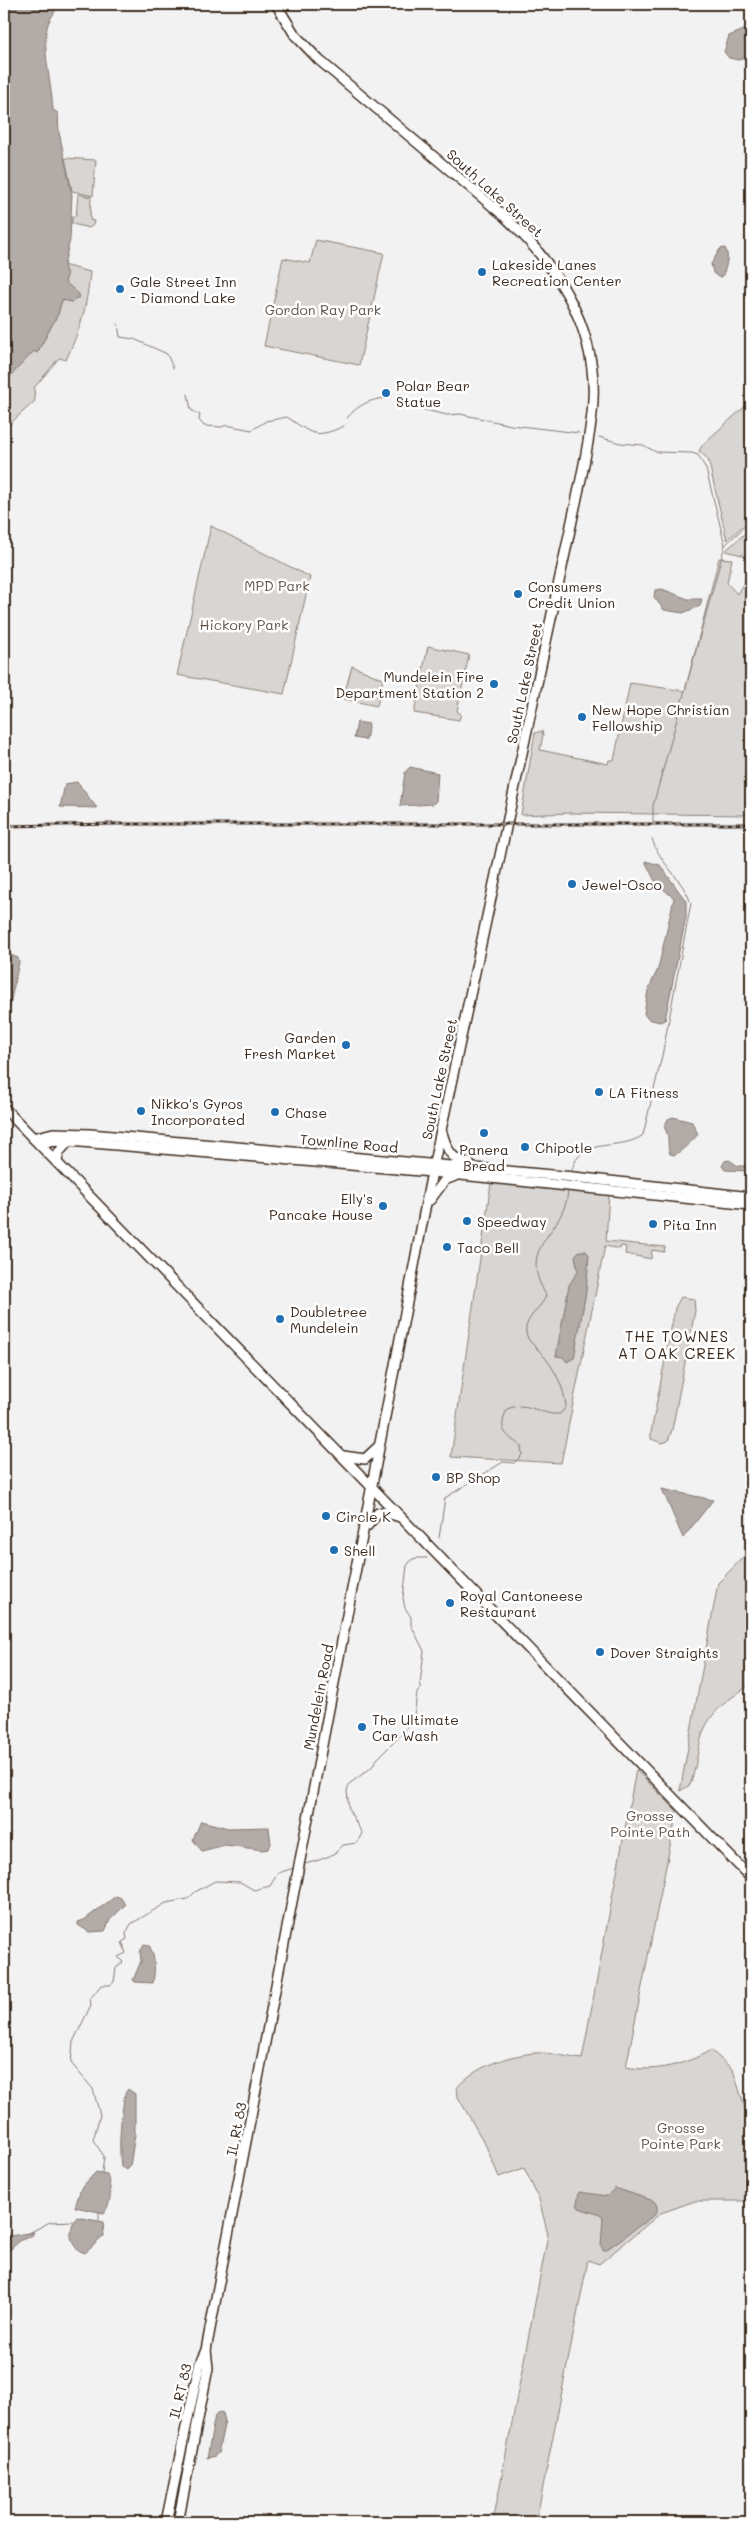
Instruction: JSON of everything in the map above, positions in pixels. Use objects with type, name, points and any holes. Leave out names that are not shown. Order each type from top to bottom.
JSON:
[{"type":"main road","name":"South Lake Street","points":[[276,4],[295,35],[319,60],[526,236],[551,266],[577,312],[589,356],[593,400],[583,470],[433,1168],[372,1486]]},
{"type":"main road","points":[[4,1108],[751,1878]]},
{"type":"main road","points":[[442,1130],[448,1152],[454,1158],[498,1170]]},
{"type":"main road","name":"Townline Road","points":[[35,1140],[53,1133],[80,1133],[433,1168],[460,1175],[751,1205]]},
{"type":"main road","name":"Townline Road","points":[[35,1140],[433,1168],[498,1170],[751,1197]]},
{"type":"main road","points":[[57,1161],[59,1152],[69,1141]]},
{"type":"main road","points":[[424,1212],[439,1186],[445,1180],[460,1175]]},
{"type":"main road","points":[[343,1456],[365,1459],[380,1444]]},
{"type":"main road","name":"Mundelein Road","points":[[290,1914],[372,1486]]},
{"type":"main road","points":[[364,1531],[378,1513],[384,1512],[402,1518]]},
{"type":"main road","name":"IL Rt 83","points":[[206,2350],[290,1914]]},
{"type":"main road","name":"IL RT 83","points":[[166,2522],[198,2366],[206,2350]]},
{"type":"main road","name":"IL RT 83","points":[[178,2522],[208,2368],[206,2350]]},
{"type":"green space","points":[[65,158],[96,160],[93,196],[72,191]]},
{"type":"green space","points":[[78,194],[91,197],[90,220],[94,221],[93,225],[89,228],[72,224],[72,216],[76,216]]},
{"type":"green space","name":"Gordon Ray Park","points":[[316,240],[384,253],[359,365],[264,346],[283,258],[310,263]]},
{"type":"green space","points":[[63,265],[90,272],[85,307],[76,337],[66,360],[59,358],[34,388],[35,401],[4,429],[4,380],[34,351],[37,353],[58,314],[62,300],[78,298],[80,296],[65,282],[67,276]]},
{"type":"green space","points":[[751,401],[751,519],[727,540],[708,459],[699,451],[703,444]]},
{"type":"green space","name":"Hickory Park","points":[[211,526],[310,577],[284,694],[177,675]]},
{"type":"green space","points":[[751,528],[751,557],[725,551]]},
{"type":"green space","points":[[719,558],[732,559],[727,583],[737,594],[751,570],[751,815],[570,813],[521,815],[535,733],[542,731],[540,750],[608,764],[609,760],[614,760],[630,683],[685,691]]},
{"type":"green space","points":[[428,646],[469,655],[457,711],[461,714],[459,720],[414,713]]},
{"type":"green space","points":[[352,666],[383,679],[377,706],[343,699]]},
{"type":"green space","points":[[491,1183],[609,1193],[606,1241],[665,1247],[664,1252],[652,1250],[651,1259],[625,1254],[626,1247],[621,1246],[620,1249],[605,1246],[561,1463],[451,1457]]},
{"type":"green space","points":[[681,1297],[694,1299],[695,1311],[672,1430],[668,1441],[662,1443],[651,1439],[651,1432],[675,1308]]},
{"type":"green space","points":[[751,1549],[751,1684],[722,1706],[710,1719],[702,1736],[690,1785],[680,1791],[718,1583]]},
{"type":"green space","points":[[636,1770],[677,1811],[626,2067],[648,2069],[670,2066],[711,2050],[733,2070],[751,2134],[751,2201],[695,2201],[661,2213],[599,2264],[588,2260],[536,2522],[493,2522],[548,2235],[539,2199],[524,2168],[499,2177],[486,2146],[458,2097],[457,2088],[472,2074],[482,2068],[514,2056],[541,2053],[582,2059]]},
{"type":"shaded area","points":[[4,4],[57,4],[46,33],[46,55],[53,110],[58,113],[59,132],[72,195],[70,240],[64,265],[67,276],[65,282],[80,295],[72,302],[62,300],[58,314],[37,353],[34,351],[4,383]]},
{"type":"shaded area","points":[[751,27],[751,57],[738,60],[729,58],[724,52],[729,36]]},
{"type":"shaded area","points":[[725,248],[727,255],[726,266],[722,277],[718,277],[713,273],[711,264],[720,249]]},
{"type":"shaded area","points":[[662,589],[688,599],[702,599],[700,606],[683,613],[664,610],[654,597],[655,590]]},
{"type":"shaded area","points":[[357,722],[369,724],[366,740],[354,738]]},
{"type":"shaded area","points":[[410,767],[438,773],[436,801],[433,804],[400,806],[405,772]]},
{"type":"shaded area","points":[[77,782],[97,808],[60,807],[65,784]]},
{"type":"shaded area","points":[[645,861],[660,865],[686,901],[686,917],[665,1020],[660,1022],[648,1019],[644,1014],[648,990],[658,969],[674,898],[656,883]]},
{"type":"shaded area","points":[[11,955],[18,958],[19,962],[4,1033],[4,959]]},
{"type":"shaded area","points":[[673,1117],[692,1122],[698,1134],[675,1155],[670,1154],[664,1127],[668,1119]]},
{"type":"shaded area","points":[[729,1160],[738,1166],[751,1166],[751,1171],[725,1170],[722,1166],[725,1161]]},
{"type":"shaded area","points":[[579,1251],[586,1251],[589,1255],[586,1292],[574,1358],[567,1362],[563,1357],[556,1356],[569,1285],[578,1271],[575,1256]]},
{"type":"shaded area","points":[[662,1489],[713,1500],[683,1538]]},
{"type":"shaded area","points":[[201,1821],[228,1828],[269,1827],[271,1844],[268,1849],[263,1850],[225,1845],[202,1851],[193,1840]]},
{"type":"shaded area","points":[[116,1896],[121,1898],[125,1905],[110,1920],[105,1931],[89,1932],[78,1925],[78,1922],[84,1920]]},
{"type":"shaded area","points":[[144,1944],[149,1945],[153,1954],[153,1983],[135,1982],[133,1980],[141,1961],[140,1952]]},
{"type":"shaded area","points":[[128,2089],[135,2094],[135,2134],[130,2166],[127,2170],[121,2167],[120,2139],[125,2093]]},
{"type":"shaded area","points":[[96,2172],[107,2174],[110,2199],[104,2213],[75,2207],[81,2188]]},
{"type":"shaded area","points":[[615,2188],[654,2201],[657,2206],[657,2213],[606,2250],[603,2250],[601,2246],[603,2218],[600,2215],[579,2208],[577,2204],[579,2192],[607,2196]]},
{"type":"shaded area","points":[[77,2217],[103,2222],[104,2236],[85,2253],[76,2247],[71,2238],[72,2227]]},
{"type":"shaded area","points":[[34,2232],[32,2236],[21,2240],[4,2255],[4,2237]]},
{"type":"shaded area","points":[[219,2412],[223,2413],[225,2421],[218,2453],[207,2458],[215,2415]]},
{"type":"waterway","points":[[118,324],[120,337],[134,339],[167,354],[173,368]]},
{"type":"waterway","points":[[188,394],[191,410],[200,415],[199,420],[204,426],[222,427],[226,425],[252,430],[266,421],[287,417],[308,431],[319,434],[344,426]]},
{"type":"waterway","points":[[347,418],[365,404],[387,398]]},
{"type":"waterway","points":[[395,400],[399,404],[447,415],[460,414],[511,425],[579,433]]},
{"type":"waterway","points":[[599,437],[620,443],[643,445],[656,452],[692,453],[698,455],[706,469],[725,545],[653,806],[653,821]]},
{"type":"waterway","points":[[725,545],[751,521]]},
{"type":"waterway","points":[[572,1170],[576,1159],[583,1152],[592,1148],[624,1143],[643,1135],[662,1056],[691,903],[683,886],[655,848],[652,839]]},
{"type":"waterway","points":[[439,1538],[445,1498],[503,1462],[514,1463],[522,1455],[521,1446],[504,1431],[503,1422],[507,1409],[522,1406],[547,1413],[560,1414],[566,1407],[564,1393],[555,1372],[530,1341],[526,1327],[546,1295],[538,1278],[536,1264],[538,1252],[558,1220],[568,1192]]},
{"type":"waterway","points":[[302,1865],[330,1856],[343,1845],[357,1843],[362,1833],[349,1810],[347,1791],[349,1784],[371,1768],[377,1759],[403,1733],[414,1717],[417,1693],[422,1687],[420,1684],[424,1651],[411,1625],[411,1617],[405,1608],[403,1598],[407,1566],[411,1560],[427,1558]]},
{"type":"waterway","points":[[102,2173],[104,2156],[93,2140],[100,2115],[93,2089],[71,2063],[73,2042],[91,2005],[90,1999],[101,1985],[110,1985],[114,1982],[116,1968],[123,1962],[118,1957],[126,1953],[122,1942],[127,1939],[126,1933],[131,1924],[166,1903],[188,1899],[195,1892],[215,1881],[240,1882],[254,1890],[270,1886],[278,1873],[294,1868]]},
{"type":"waterway","points":[[99,2212],[99,2221]]},
{"type":"waterway","points":[[4,2220],[9,2236]]},
{"type":"waterway","points":[[27,2234],[50,2222],[73,2221]]},
{"type":"waterway","points":[[4,2296],[8,2285],[6,2272]]},
{"type":"railway","points":[[4,826],[114,824],[751,824]]},
{"type":"place","name":"Lakeside Lanes Recreation Center","points":[[482,272]]},
{"type":"place","name":"Gale Street Inn - Diamond Lake","points":[[120,289]]},
{"type":"place","name":"Polar Bear Statue","points":[[386,393]]},
{"type":"place","name":"Consumers Credit Union","points":[[518,594]]},
{"type":"place","name":"Mundelein Fire Department Station 2","points":[[494,684]]},
{"type":"place","name":"New Hope Christian Fellowship","points":[[582,717]]},
{"type":"place","name":"Jewel-Osco","points":[[572,884]]},
{"type":"place","name":"Garden Fresh Market","points":[[346,1045]]},
{"type":"place","name":"LA Fitness","points":[[599,1092]]},
{"type":"place","name":"Nikko's Gyros Incorporated","points":[[141,1111]]},
{"type":"place","name":"Chase","points":[[275,1112]]},
{"type":"place","name":"Panera Bread","points":[[484,1133]]},
{"type":"place","name":"Chipotle","points":[[525,1147]]},
{"type":"place","name":"Elly's Pancake House","points":[[383,1206]]},
{"type":"place","name":"Speedway","points":[[467,1221]]},
{"type":"place","name":"Pita Inn","points":[[653,1224]]},
{"type":"place","name":"Taco Bell","points":[[447,1247]]},
{"type":"place","name":"Doubletree Mundelein","points":[[280,1319]]},
{"type":"place","name":"BP Shop","points":[[436,1477]]},
{"type":"place","name":"Circle K","points":[[326,1516]]},
{"type":"place","name":"Shell","points":[[334,1550]]},
{"type":"place","name":"Royal Cantoneese Restaurant","points":[[450,1603]]},
{"type":"place","name":"Dover Straights","points":[[600,1652]]},
{"type":"place","name":"The Ultimate Car Wash","points":[[362,1727]]},
{"type":"district","name":"THE TOWNES AT OAK CREEK","points":[[677,1344]]},
{"type":"park label","name":"MPD Park","points":[[277,585]]},
{"type":"park label","name":"Grosse Pointe Path","points":[[650,1824]]},
{"type":"park label","name":"Grosse Pointe Park","points":[[681,2136]]}]
